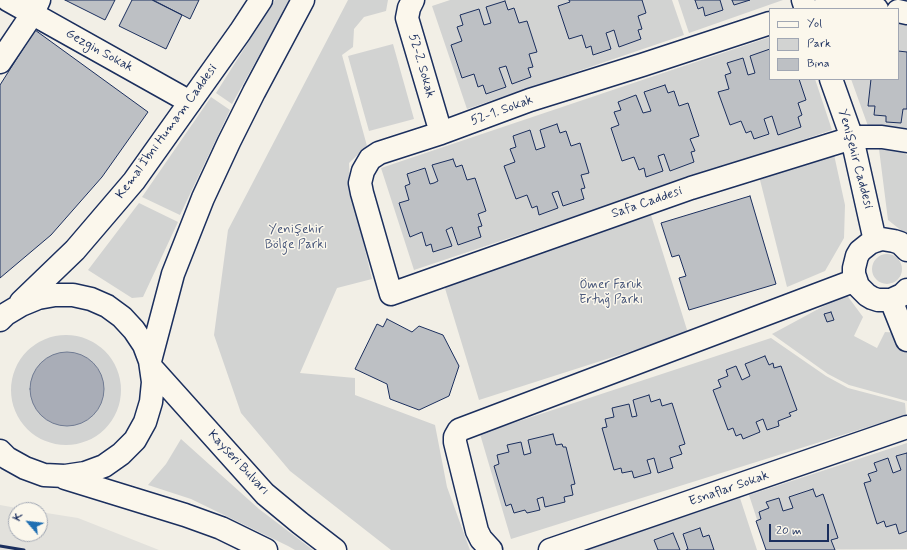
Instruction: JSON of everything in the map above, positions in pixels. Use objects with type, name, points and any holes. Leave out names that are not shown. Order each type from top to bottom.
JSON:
[{"type":"street","name":"Gezgin Sokak","points":[[8,0],[36,7],[190,102]]},
{"type":"street","name":"Kemal İbni Humam Caddesi","points":[[5,316],[75,250],[134,181],[261,0]]},
{"type":"street","points":[[150,364],[173,274],[203,198],[250,99],[303,0]]},
{"type":"street","name":"52-2. Sokak","points":[[413,0],[409,8],[407,18],[440,133]]},
{"type":"street","points":[[0,62],[36,7]]},
{"type":"street","name":"52-1. Sokak","points":[[391,294],[360,183],[363,171],[370,159],[379,153],[440,133],[530,100],[769,23]]},
{"type":"street","name":"Yenişehir Caddesi","points":[[831,80],[852,138],[876,241]]},
{"type":"street","name":"Safa Caddesi","points":[[391,294],[691,188],[852,138],[882,137],[907,141]]},
{"type":"street","points":[[907,250],[900,243],[894,241],[882,239],[876,241],[865,247],[857,256],[854,268],[858,286],[867,295],[878,300],[899,295],[907,340]]},
{"type":"street","points":[[491,550],[481,539],[478,530],[455,442],[456,433],[459,430],[856,280]]},
{"type":"street","points":[[0,466],[50,475],[65,476],[85,474],[104,466],[121,454],[135,440],[145,422],[152,402],[153,382],[150,364],[144,345],[134,330],[122,316],[91,299],[73,295],[55,295],[38,298],[5,316]]},
{"type":"street","name":"Kayseri Bulvarı","points":[[150,364],[265,494],[335,550]]},
{"type":"street","name":"Esnaflar Sokak","points":[[550,550],[907,427]]},
{"type":"street","points":[[0,451],[7,458],[25,468],[185,514],[220,528],[266,550]]},
{"type":"shaded area","points":[[67,352],[81,355],[93,363],[101,375],[104,389],[101,403],[93,415],[81,423],[67,426],[53,423],[41,415],[33,403],[30,389],[33,375],[41,363],[53,355]]},
{"type":"shaded area","points":[[0,505],[8,506],[8,542],[48,542],[48,513],[78,518],[159,550],[0,550]]},
{"type":"green space","points":[[275,0],[290,0],[232,104],[216,93]]},
{"type":"green space","name":"Yenişehir Bölge Parkı","points":[[348,0],[388,0],[386,11],[364,17],[354,29],[353,47],[342,55],[367,146],[349,163],[350,187],[372,279],[337,288],[300,373],[355,378],[355,395],[435,425],[447,487],[470,550],[391,550],[290,471],[241,413],[214,335],[228,230]]},
{"type":"green space","points":[[450,0],[672,0],[684,35],[467,109],[432,6]]},
{"type":"green space","points":[[678,0],[783,0],[689,33]]},
{"type":"green space","points":[[899,22],[907,24],[907,134],[868,126],[851,80],[899,80]]},
{"type":"green space","points":[[769,37],[769,80],[815,80],[832,130],[414,270],[381,168]]},
{"type":"green space","points":[[393,44],[414,119],[369,131],[348,56]]},
{"type":"green space","points":[[211,97],[230,110],[180,215],[142,197]]},
{"type":"green space","points":[[879,149],[901,151],[907,155],[907,235],[888,220]]},
{"type":"green space","points":[[833,150],[845,205],[844,238],[825,271],[787,287],[758,172]]},
{"type":"green space","points":[[139,203],[178,222],[143,297],[132,298],[88,270]]},
{"type":"green space","name":"Ömer Faruk Ertuğ Parkı","points":[[651,215],[688,333],[479,400],[444,285]]},
{"type":"green space","points":[[887,254],[898,258],[902,269],[898,280],[887,284],[876,280],[872,269],[876,258]]},
{"type":"green space","points":[[846,294],[863,317],[854,336],[877,348],[885,332],[901,333],[907,353],[907,401],[849,385],[828,374],[772,334]]},
{"type":"green space","points":[[66,335],[87,339],[97,344],[105,351],[112,359],[117,369],[121,390],[117,411],[112,421],[105,429],[97,436],[87,441],[66,445],[45,441],[35,436],[27,429],[20,421],[15,411],[11,390],[15,369],[20,359],[27,351],[35,344],[45,339]]},
{"type":"green space","points":[[771,338],[826,376],[848,388],[905,403],[906,415],[511,539],[480,434]]},
{"type":"green space","points":[[181,439],[259,509],[313,550],[295,550],[191,499],[148,485],[166,464]]},
{"type":"green space","points":[[907,443],[907,549],[767,550],[749,495]]},
{"type":"green space","points":[[740,498],[757,550],[586,550]]},
{"type":"building","points":[[65,0],[115,0],[105,20]]},
{"type":"building","points":[[132,0],[152,0],[182,15],[166,49],[119,26]]},
{"type":"building","points":[[153,0],[199,0],[190,19]]},
{"type":"building","points":[[569,0],[642,0],[646,13],[638,16],[642,29],[638,30],[641,39],[619,47],[614,30],[606,33],[611,49],[593,55],[591,46],[586,48],[582,35],[569,39],[558,6],[570,2]]},
{"type":"building","points":[[695,0],[720,0],[723,10],[705,16],[703,7],[698,9]]},
{"type":"building","points":[[732,0],[750,0],[734,5]]},
{"type":"building","points":[[505,1],[508,10],[514,8],[519,23],[527,21],[537,52],[529,54],[533,67],[528,68],[531,77],[512,84],[506,66],[499,68],[506,87],[486,94],[483,85],[478,87],[474,74],[462,78],[451,45],[462,41],[457,27],[463,25],[460,15],[479,9],[484,25],[491,23],[486,7]]},
{"type":"building","points":[[35,30],[148,112],[102,177],[51,235],[0,278],[0,85]]},
{"type":"building","points":[[769,49],[769,80],[799,80],[806,100],[798,103],[802,115],[798,117],[801,127],[778,135],[772,116],[764,119],[769,134],[754,139],[751,131],[746,133],[741,121],[730,125],[718,92],[729,89],[725,75],[731,73],[727,63],[743,58],[748,75],[755,73],[750,56]]},
{"type":"building","points":[[899,51],[907,52],[907,109],[903,109],[901,123],[886,122],[886,116],[874,115],[875,106],[868,106],[871,80],[899,80]]},
{"type":"building","points":[[665,85],[668,93],[674,91],[679,106],[688,103],[699,136],[690,139],[695,151],[691,152],[694,162],[670,171],[664,154],[658,156],[663,171],[646,177],[644,168],[639,170],[634,157],[622,161],[611,128],[619,125],[614,112],[621,110],[618,102],[636,95],[643,113],[651,111],[644,92]]},
{"type":"building","points":[[557,124],[560,133],[566,131],[571,146],[580,143],[589,173],[581,175],[585,188],[581,189],[584,199],[563,206],[558,191],[552,193],[558,208],[539,215],[537,206],[532,208],[527,195],[516,199],[504,166],[515,162],[510,149],[516,147],[513,136],[530,130],[536,150],[545,147],[540,130]]},
{"type":"building","points":[[453,159],[456,167],[462,165],[467,180],[475,178],[486,211],[478,214],[482,226],[478,227],[481,237],[458,245],[452,227],[446,230],[452,246],[433,252],[431,244],[426,246],[422,232],[410,237],[399,203],[409,200],[405,186],[410,184],[407,174],[425,168],[430,184],[434,183],[438,181],[432,165]]},
{"type":"building","points":[[750,196],[776,284],[689,310],[679,278],[686,276],[679,255],[672,257],[661,223]]},
{"type":"building","points":[[831,312],[834,320],[827,322],[824,314]]},
{"type":"building","points":[[387,319],[412,332],[419,326],[443,335],[459,366],[449,396],[419,410],[390,399],[387,384],[355,369],[377,324],[383,327]]},
{"type":"building","points":[[765,356],[769,365],[773,363],[774,368],[781,366],[797,410],[789,413],[791,416],[778,421],[779,426],[767,430],[763,419],[756,422],[760,432],[743,439],[741,434],[736,436],[733,428],[728,430],[713,390],[721,387],[718,380],[728,376],[726,370],[736,366],[742,380],[750,376],[745,364]]},
{"type":"building","points":[[649,395],[651,402],[660,399],[662,406],[672,403],[685,444],[679,446],[682,454],[670,458],[673,468],[658,473],[654,458],[647,460],[651,473],[634,478],[632,471],[622,473],[621,468],[614,470],[602,428],[607,427],[605,419],[614,417],[612,408],[629,404],[632,417],[637,416],[633,400]]},
{"type":"building","points":[[553,434],[556,445],[562,444],[563,447],[566,447],[575,484],[571,485],[573,495],[564,497],[565,502],[545,507],[543,497],[537,499],[540,510],[527,513],[525,510],[514,513],[511,504],[506,506],[494,466],[499,464],[497,455],[509,452],[507,445],[521,442],[524,455],[531,453],[528,440]]},
{"type":"building","points":[[907,453],[907,531],[899,534],[896,524],[886,527],[884,521],[877,524],[864,483],[871,481],[868,474],[877,471],[874,463],[888,458],[893,473],[901,470],[896,456]]},
{"type":"building","points":[[813,489],[816,497],[823,494],[838,538],[831,540],[835,550],[766,550],[756,521],[761,519],[759,512],[769,508],[766,502],[779,498],[783,511],[793,508],[789,497]]},
{"type":"building","points":[[700,528],[703,537],[709,535],[714,550],[686,550],[688,549],[683,534]]},
{"type":"building","points":[[673,533],[680,550],[658,550],[654,540]]},
{"type":"railway","points":[[0,546],[24,550]]}]
